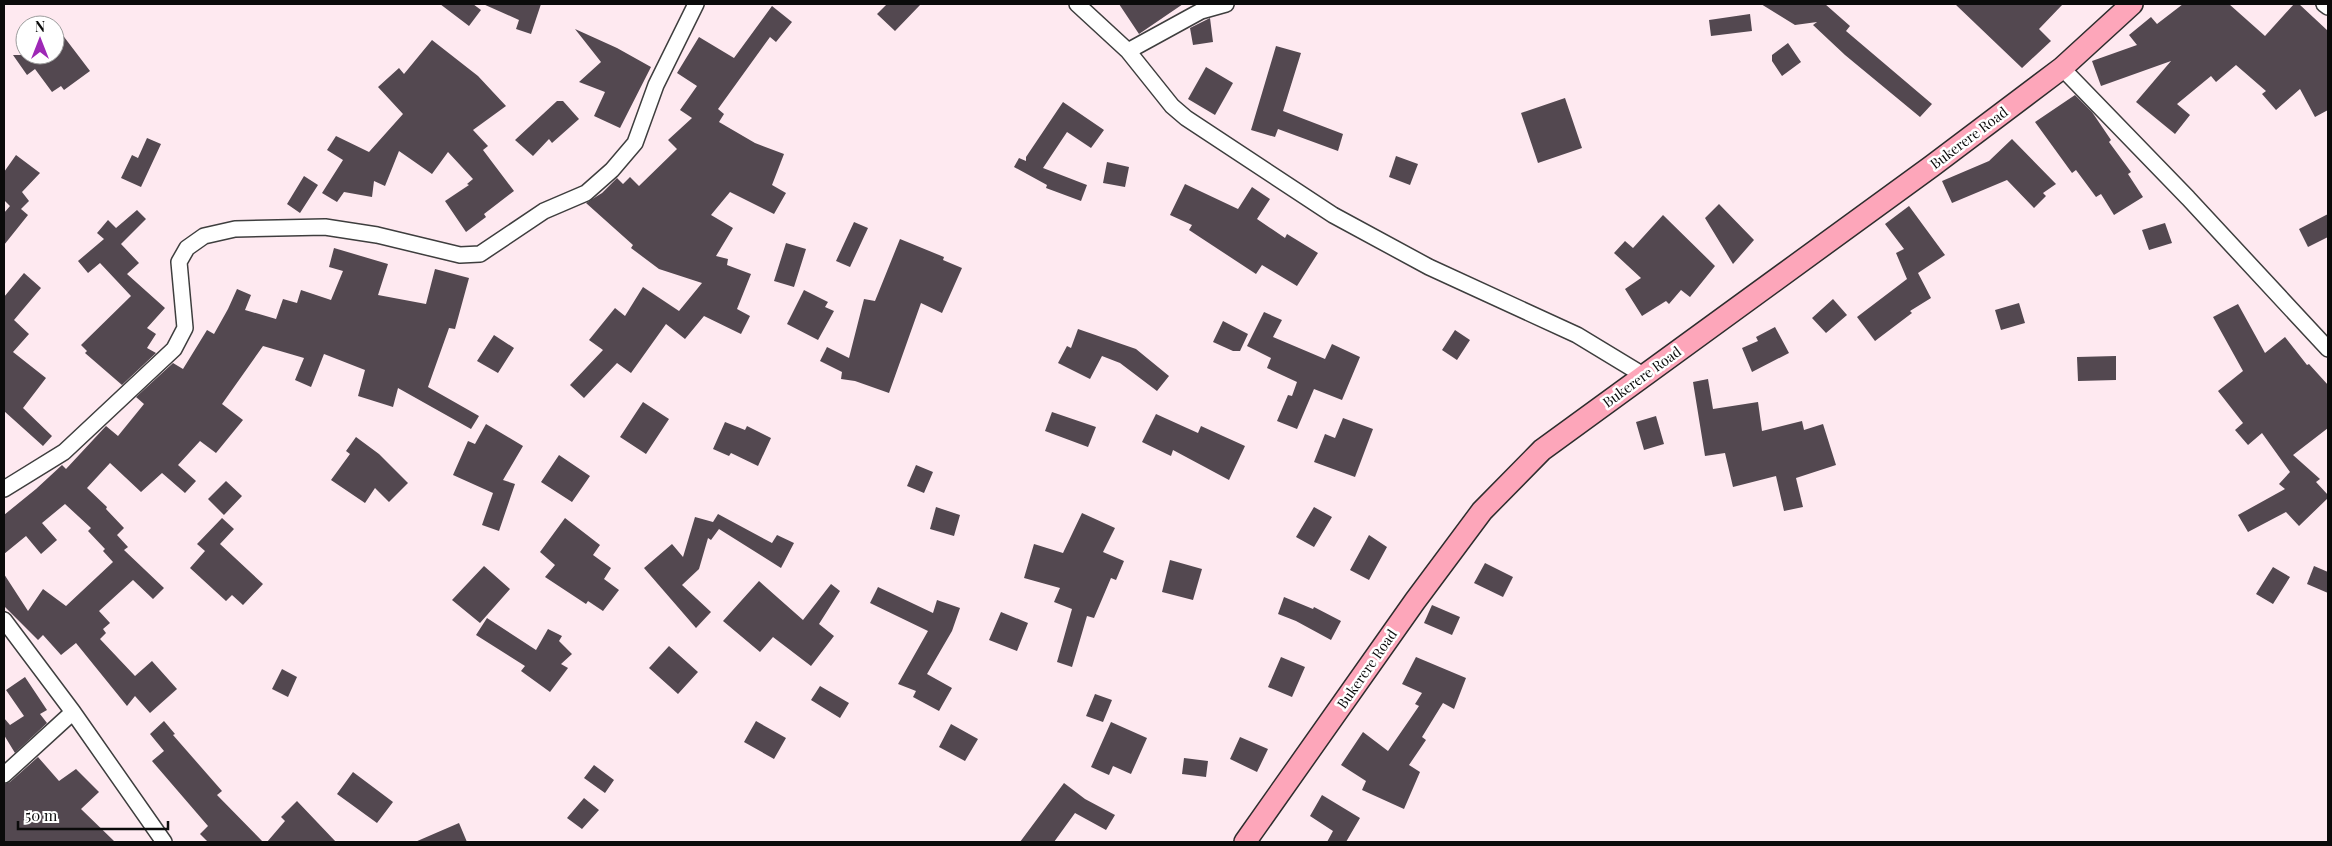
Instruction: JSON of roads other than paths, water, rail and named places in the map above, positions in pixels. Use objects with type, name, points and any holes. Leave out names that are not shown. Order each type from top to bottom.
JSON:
[{"type":"street","points":[[4,489],[64,452],[174,349],[186,328],[180,262],[187,248],[204,236],[234,229],[325,227],[377,235],[460,256],[480,254],[544,211],[586,193],[612,170],[634,143],[656,85],[696,4]]},
{"type":"street","points":[[1077,4],[1128,51],[1172,106],[1186,118],[1334,215],[1429,267],[1577,335],[1643,375]]},
{"type":"street","points":[[1128,51],[1201,11],[1226,4]]},
{"type":"street","name":"Bukerere Road","points":[[1245,842],[1482,511],[1542,450],[1924,172],[2062,68],[2132,4]]},
{"type":"street","points":[[2324,4],[2328,7]]},
{"type":"street","points":[[2062,68],[2188,198],[2328,349]]},
{"type":"street","points":[[4,620],[73,712],[164,842]]},
{"type":"street","points":[[4,775],[73,712]]}]
